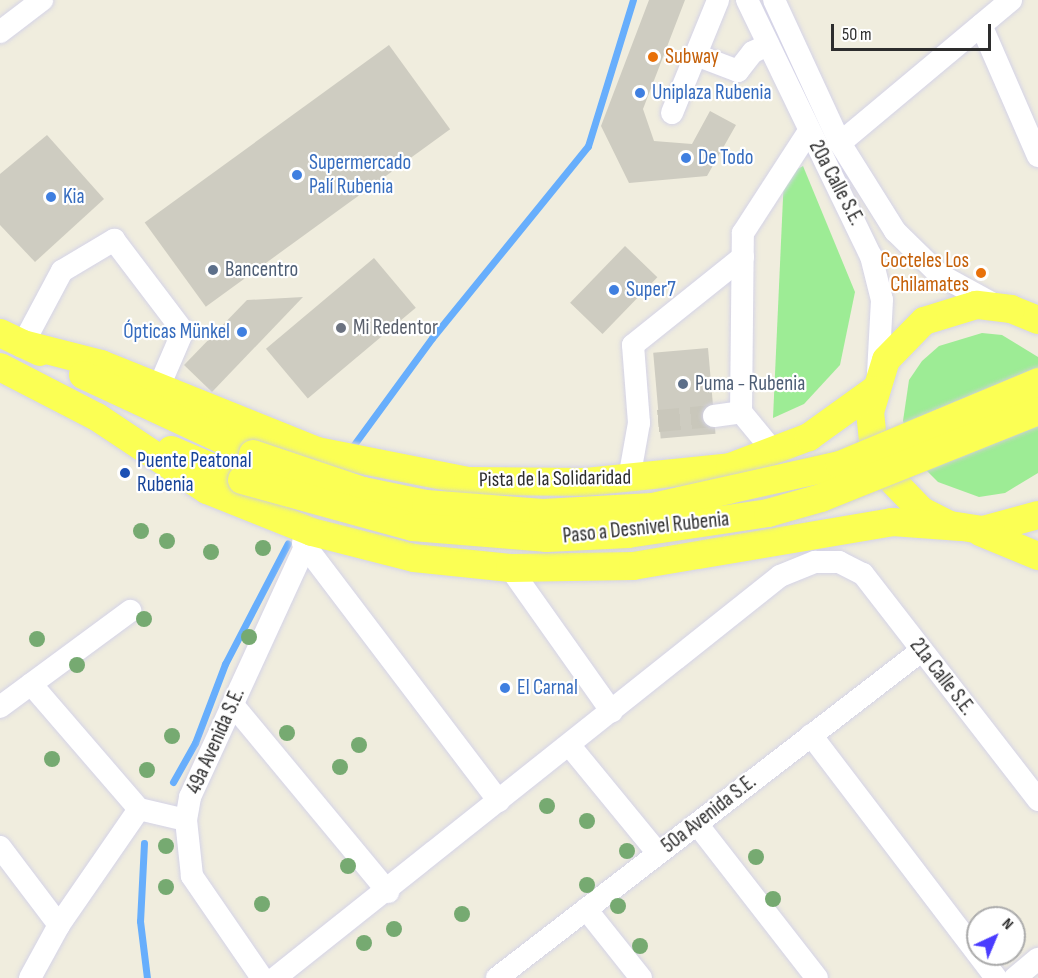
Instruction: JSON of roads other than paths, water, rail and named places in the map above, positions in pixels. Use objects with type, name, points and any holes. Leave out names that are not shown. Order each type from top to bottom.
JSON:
[{"type":"main road","points":[[998,306],[1038,320]]},
{"type":"main road","points":[[1038,313],[998,306],[958,308],[924,321],[896,345],[875,383],[871,433],[885,473],[913,505],[1038,556]]},
{"type":"main road","name":"Pista de la Solidaridad","points":[[12,338],[101,364],[158,389],[317,451],[416,475],[523,484],[629,478],[730,467],[774,452],[828,426],[875,383]]},
{"type":"main road","name":"Paso a Desnivel Rubenia","points":[[12,338],[253,454],[363,491],[426,504],[543,513],[654,507],[840,465],[1038,382]]},
{"type":"main road","points":[[0,367],[108,424],[207,490],[308,538],[414,558],[510,568],[633,566],[892,522],[965,528],[1009,527],[1038,515]]},
{"type":"main road","name":"Paso a Desnivel Rubenia","points":[[108,424],[242,480],[412,527],[536,538],[628,534],[758,515],[821,498],[1038,411]]},
{"type":"street","points":[[0,32],[42,0]]},
{"type":"street","points":[[672,113],[718,0]]},
{"type":"street","name":"20a Calle S.E.","points":[[747,0],[809,131],[863,235],[876,273],[883,318],[875,383]]},
{"type":"street","name":"20a Calle S.E.","points":[[774,0],[840,143],[908,247],[947,280],[998,306]]},
{"type":"street","points":[[840,143],[1011,0]]},
{"type":"street","points":[[981,25],[1038,156]]},
{"type":"street","points":[[696,55],[738,71],[753,52],[768,45]]},
{"type":"street","points":[[774,452],[741,412],[743,233],[809,131]]},
{"type":"street","points":[[12,338],[62,270],[114,240],[183,331],[158,389]]},
{"type":"street","points":[[629,478],[648,422],[633,345],[743,257]]},
{"type":"street","points":[[714,416],[741,412]]},
{"type":"street","points":[[308,538],[499,801]]},
{"type":"street","name":"49a Avenida S.E.","points":[[262,978],[192,876],[186,820],[190,797],[234,705],[308,538]]},
{"type":"street","name":"21a Calle S.E.","points":[[612,712],[780,576],[815,562],[839,562],[863,574],[1038,800]]},
{"type":"street","points":[[275,978],[388,892],[612,712],[510,568]]},
{"type":"street","points":[[0,707],[130,610]]},
{"type":"street","name":"50a Avenida S.E.","points":[[497,978],[921,651]]},
{"type":"street","points":[[32,684],[139,809],[186,820]]},
{"type":"street","points":[[234,705],[388,892]]},
{"type":"street","points":[[811,735],[996,978]]},
{"type":"street","points":[[570,746],[658,853]]},
{"type":"street","points":[[30,978],[59,925],[139,809]]},
{"type":"street","points":[[696,824],[818,978]]},
{"type":"street","points":[[0,847],[59,925]]},
{"type":"street","points":[[586,909],[641,978]]},
{"type":"street","points":[[1015,978],[1038,958]]},
{"type":"waterway","points":[[350,450],[432,338],[588,146],[633,0]]},
{"type":"waterway","points":[[173,782],[195,743],[225,664],[288,543]]},
{"type":"waterway","points":[[144,843],[140,921],[147,978]]},
{"type":"tunnel","points":[[658,421],[714,416]]},
{"type":"place","name":"Subway","points":[[653,57]]},
{"type":"place","name":"Uniplaza Rubenia","points":[[640,93]]},
{"type":"place","name":"De Todo","points":[[686,158]]},
{"type":"place","name":"Supermercado Palí Rubenia","points":[[297,175]]},
{"type":"place","name":"Kia","points":[[51,197]]},
{"type":"place","name":"Bancentro","points":[[213,270]]},
{"type":"place","name":"Cocteles Los Chilamates","points":[[981,273]]},
{"type":"place","name":"Super7","points":[[614,290]]},
{"type":"place","name":"Mi Redentor","points":[[341,328]]},
{"type":"place","name":"Ópticas Münkel","points":[[242,332]]},
{"type":"place","name":"Puma - Rubenia","points":[[683,384]]},
{"type":"place","name":"Puente Peatonal Rubenia","points":[[125,473]]},
{"type":"place","name":"El Carnal","points":[[505,688]]}]
